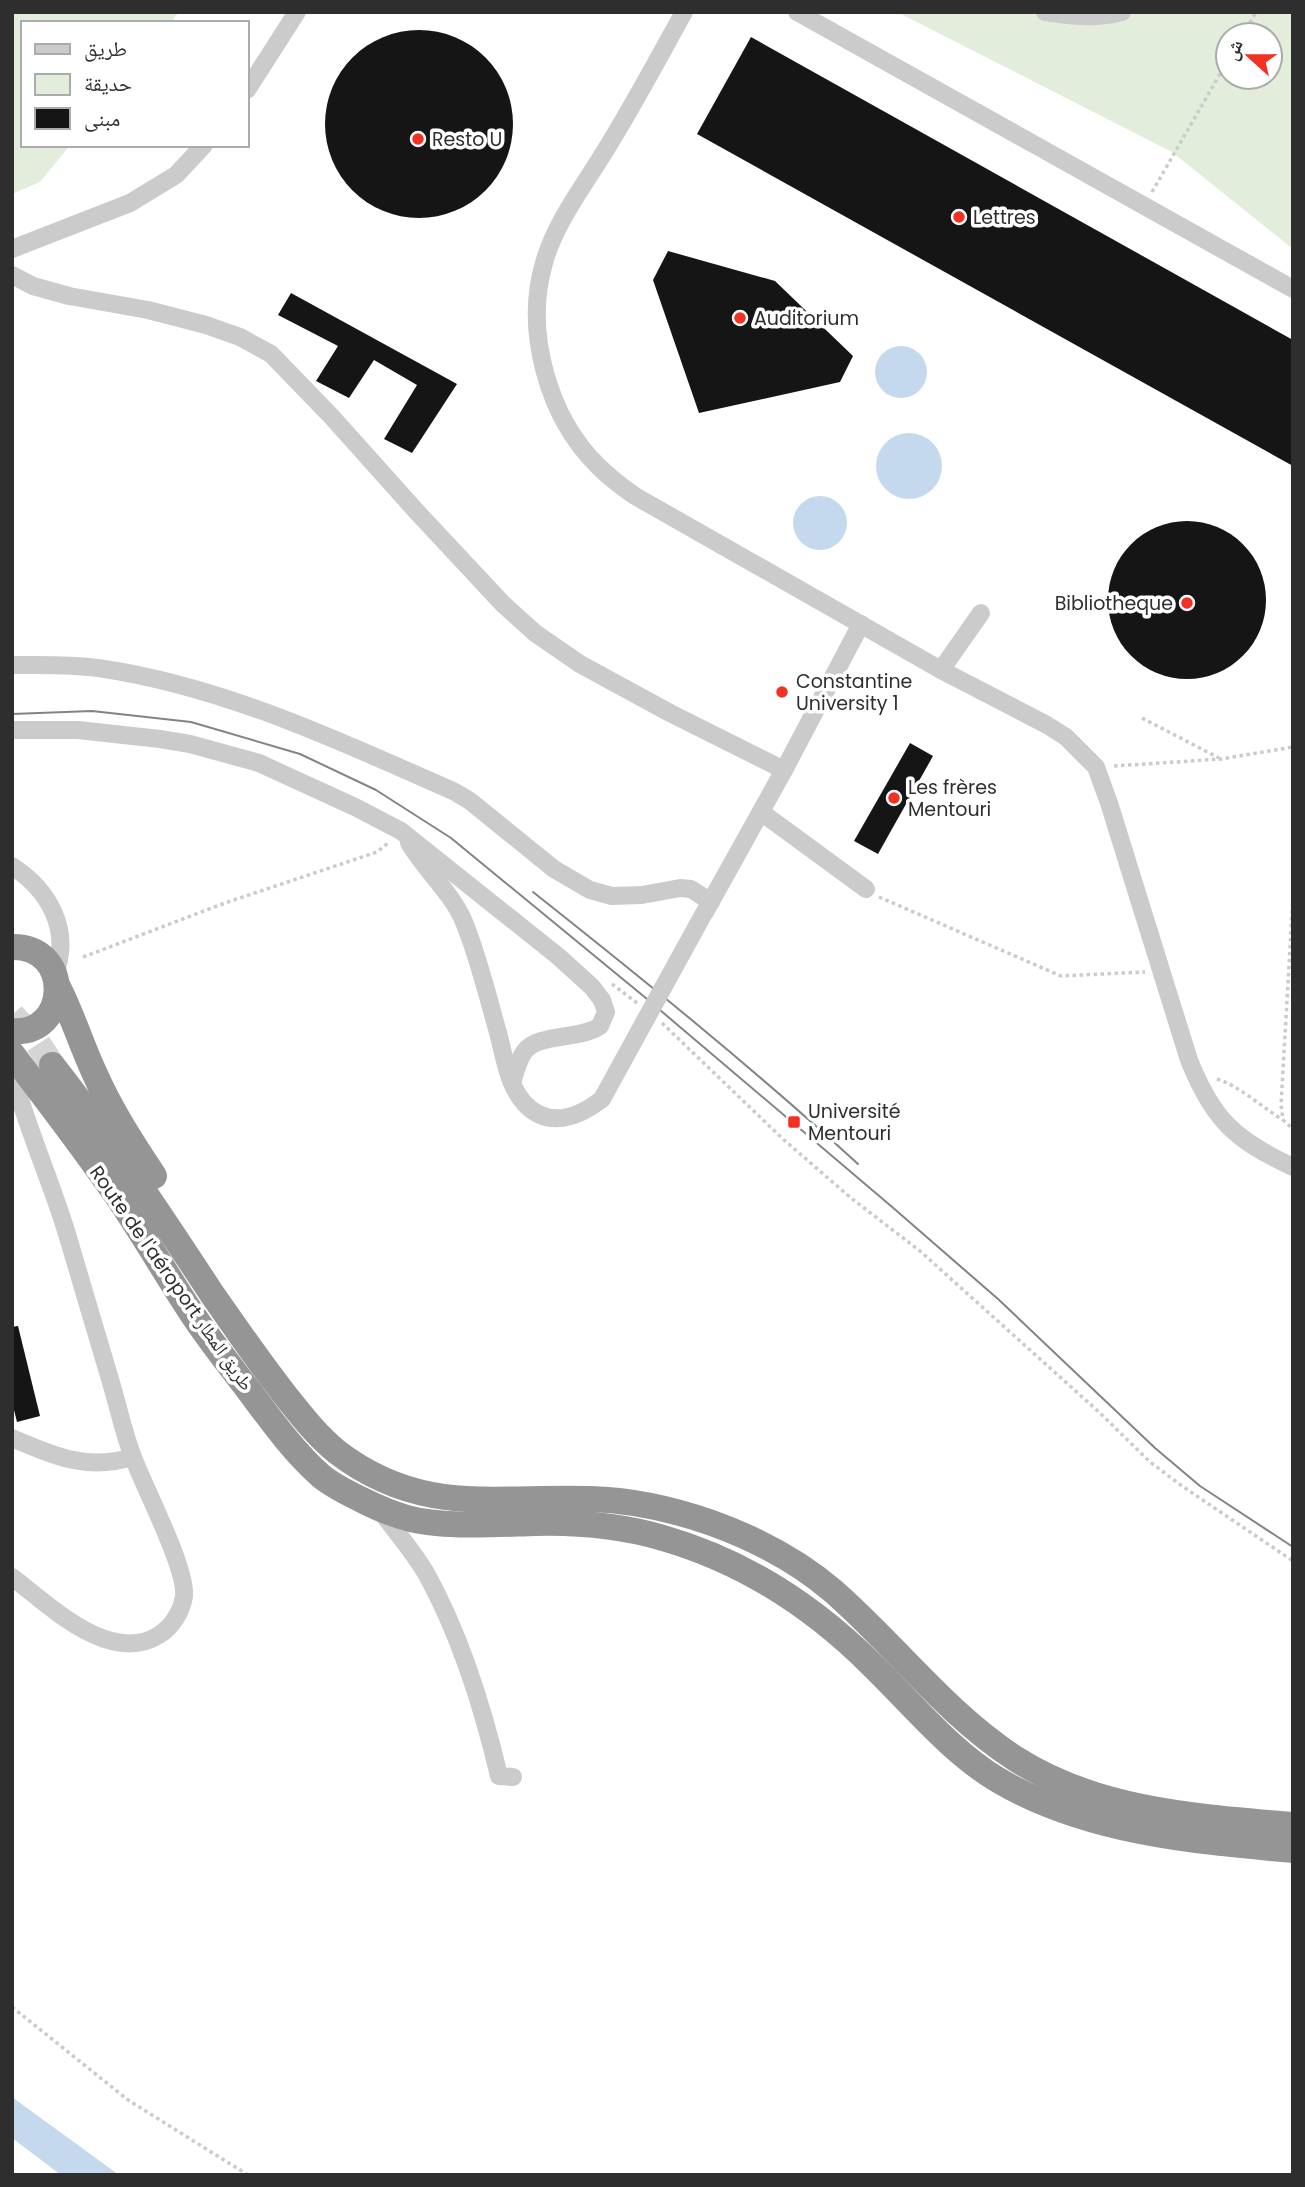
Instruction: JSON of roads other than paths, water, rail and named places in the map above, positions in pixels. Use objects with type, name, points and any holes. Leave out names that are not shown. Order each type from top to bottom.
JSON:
[{"type":"highway","points":[[12,947],[28,948],[48,962],[102,1091],[135,1149],[275,1356],[308,1424]]},
{"type":"highway","points":[[12,1031],[31,1028],[43,1022],[57,1000],[56,980]]},
{"type":"highway","name":"Route de l'aéroport طريق المطار","points":[[19,1062],[118,1197],[194,1316],[273,1422],[321,1476],[344,1492],[409,1519],[449,1523],[537,1523],[612,1527],[662,1537],[705,1553],[744,1569],[797,1601],[870,1662],[936,1728],[976,1765],[997,1780],[1078,1816],[1107,1824],[1188,1838],[1293,1850]]},
{"type":"highway","name":"Route de l'aéroport طريق المطار","points":[[52,1065],[172,1233],[250,1349],[308,1424],[342,1455],[373,1475],[421,1493],[467,1500],[623,1501],[664,1508],[757,1541],[790,1559],[831,1589],[937,1694],[988,1739],[1047,1776],[1092,1794],[1132,1805],[1187,1815],[1293,1825]]},
{"type":"street","points":[[248,88],[297,12]]},
{"type":"street","points":[[684,12],[551,242],[543,264],[538,307],[540,352],[550,390],[569,427],[596,464],[617,484],[635,496],[941,670],[1047,725],[1066,737],[1096,767],[1110,803],[1194,1073],[1217,1115],[1230,1129],[1265,1154],[1293,1167]]},
{"type":"street","points":[[797,12],[1293,289]]},
{"type":"street","points":[[1045,12],[1082,18],[1103,17],[1122,12]]},
{"type":"street","points":[[12,249],[130,203],[176,175],[202,147]]},
{"type":"street","points":[[12,275],[33,286],[69,296],[148,310],[206,325],[240,337],[271,354],[503,604],[535,633],[580,664],[784,770]]},
{"type":"street","points":[[941,670],[981,613]]},
{"type":"street","points":[[401,831],[464,920],[512,1083],[524,1103],[532,1109],[550,1117],[571,1118],[602,1099],[784,770],[861,624]]},
{"type":"street","points":[[12,665],[63,665],[108,670],[171,684],[259,710],[331,737],[455,792],[479,808],[554,869],[590,890],[612,896],[691,889],[707,908]]},
{"type":"street","points":[[12,730],[78,730],[120,734],[160,739],[226,753],[260,763],[292,777],[401,831],[559,957],[603,1000],[606,1012],[600,1026],[589,1032],[531,1045],[523,1053],[512,1083]]},
{"type":"street","points":[[761,812],[866,889]]},
{"type":"street","points":[[12,866],[40,890],[58,922],[62,948],[56,980]]},
{"type":"street","points":[[12,1577],[74,1623],[106,1641],[120,1644],[146,1642],[169,1628],[184,1595],[181,1572],[132,1457],[66,1230],[20,1099],[19,1062]]},
{"type":"street","points":[[12,1438],[46,1453],[77,1461],[98,1464],[132,1457]]},
{"type":"street","points":[[378,1507],[426,1574],[461,1649],[499,1776],[513,1777]]},
{"type":"water","points":[[901,346],[911,348],[919,354],[925,362],[925,382],[919,390],[911,396],[901,398],[891,396],[883,390],[877,382],[875,372],[877,362],[883,354],[891,348]]},
{"type":"water","points":[[902,433],[916,433],[928,438],[937,447],[942,466],[940,479],[933,490],[916,499],[902,499],[890,494],[881,485],[876,473],[876,459],[881,447],[890,438]]},
{"type":"water","points":[[820,496],[839,504],[847,523],[839,542],[820,550],[801,542],[793,523],[801,504]]},
{"type":"water","points":[[12,2097],[119,2175],[61,2175],[12,2138]]},
{"type":"tunnel","points":[[12,1015],[37,1042],[52,1065]]},
{"type":"tram line","points":[[12,714],[92,711],[191,722],[300,754],[376,790],[451,838],[647,999],[891,1206],[998,1299],[1155,1448],[1200,1486],[1293,1547]]},
{"type":"tram line","points":[[533,892],[698,1025],[858,1164]]},
{"type":"place","name":"Resto U","points":[[418,139]]},
{"type":"place","name":"Lettres","points":[[959,217]]},
{"type":"place","name":"Auditorium","points":[[740,318]]},
{"type":"place","name":"Bibliotheque","points":[[1187,603]]},
{"type":"place","name":"Constantine University 1","points":[[782,692]]},
{"type":"place","name":"Les frères Mentouri","points":[[894,798]]},
{"type":"place","name":"Université Mentouri","points":[[794,1122]]}]
